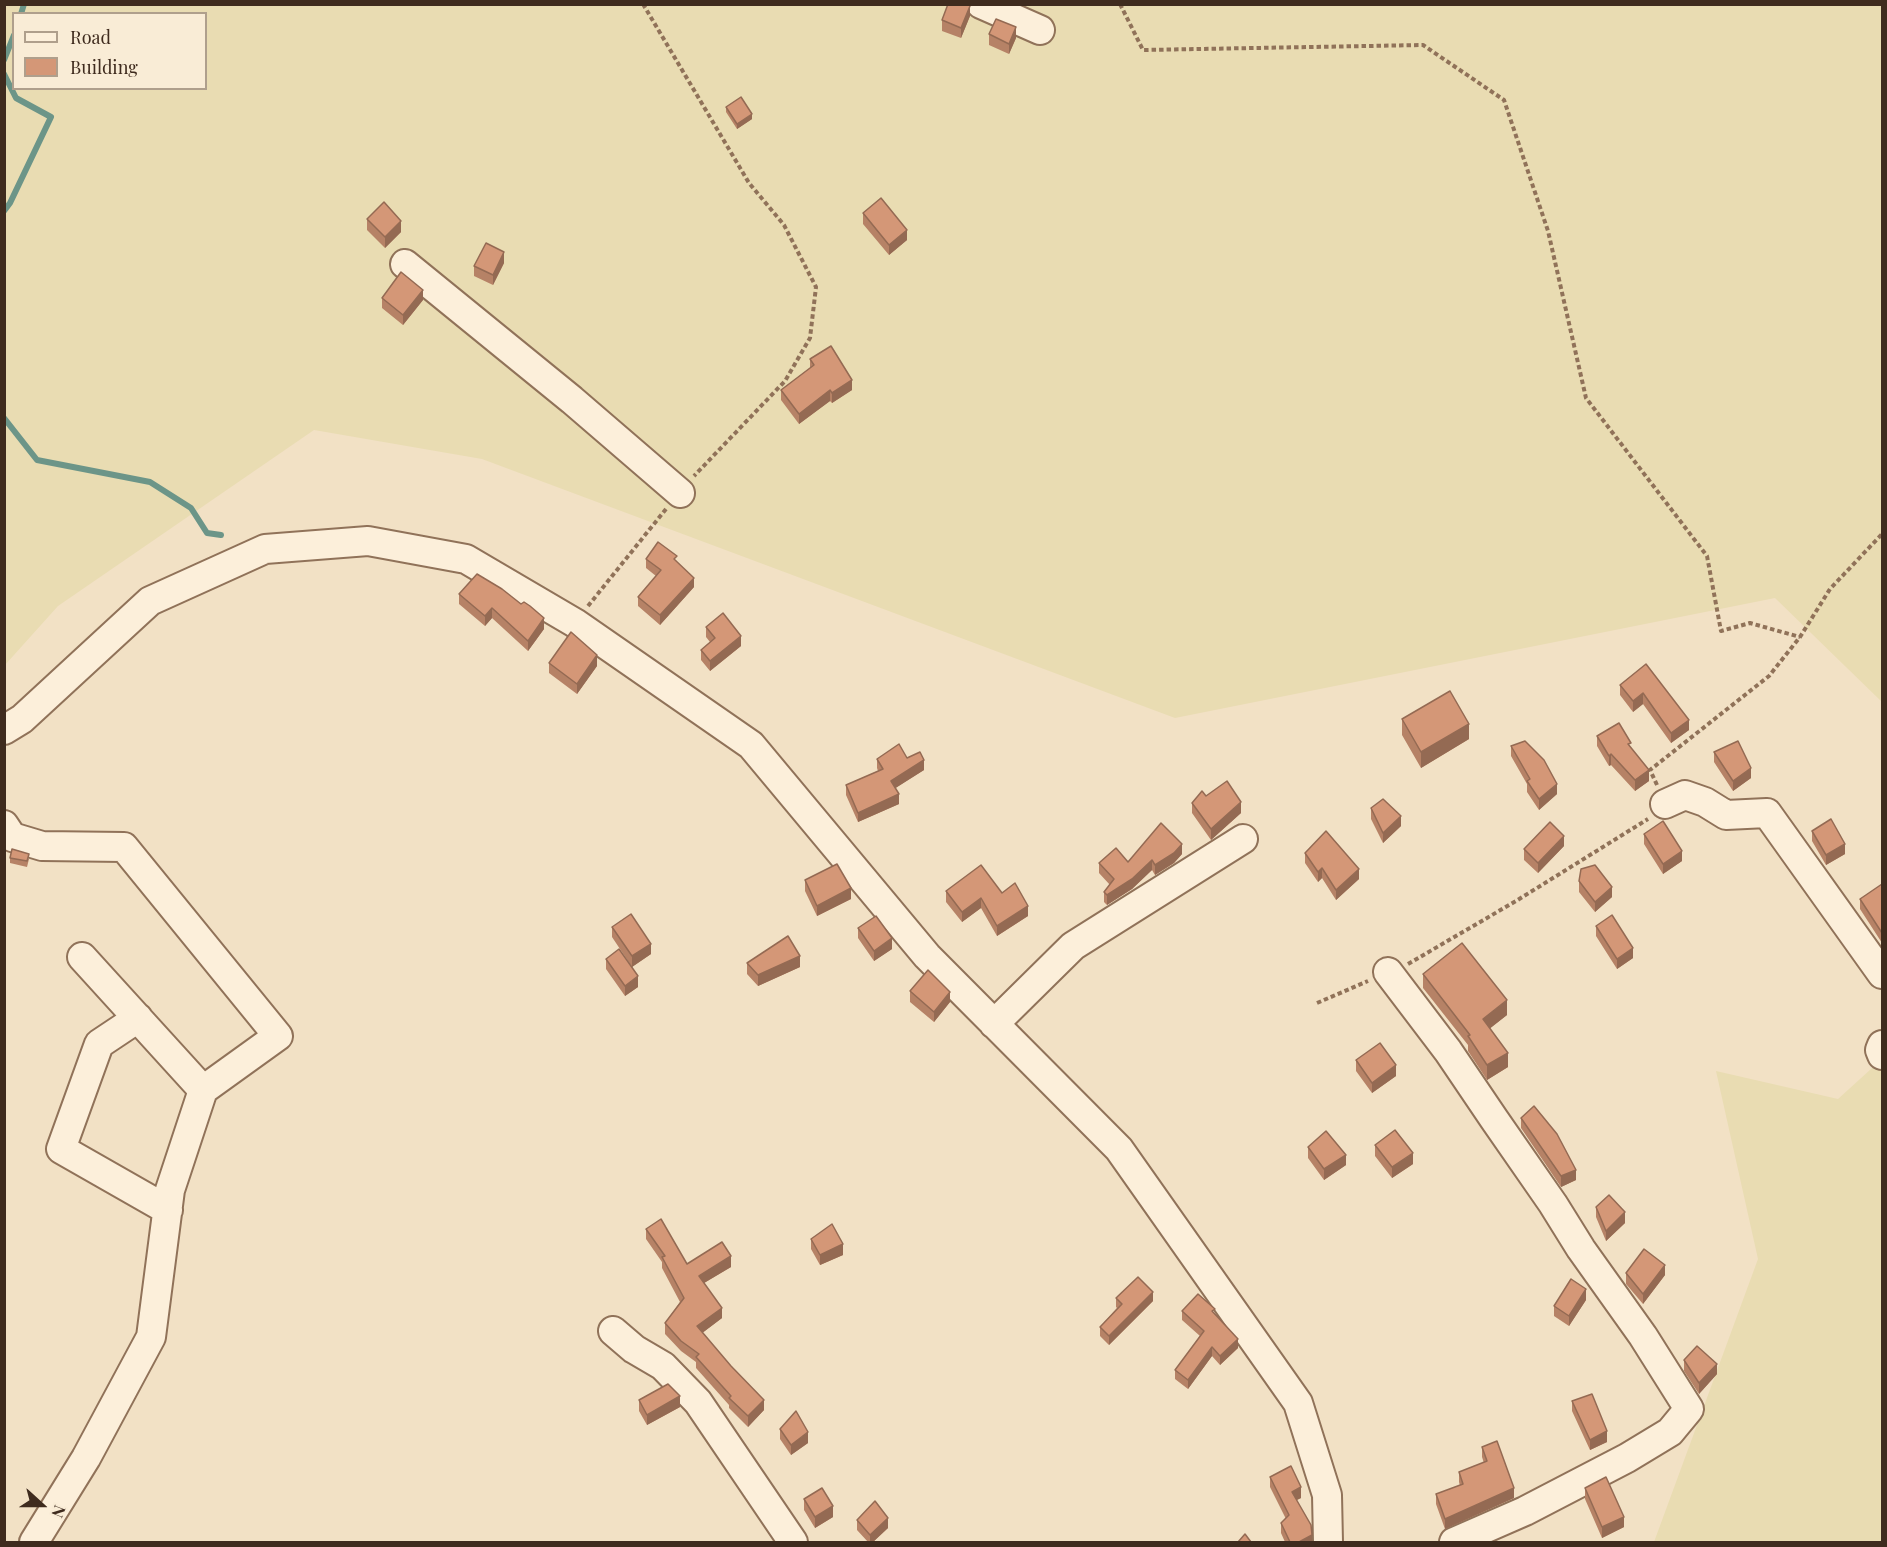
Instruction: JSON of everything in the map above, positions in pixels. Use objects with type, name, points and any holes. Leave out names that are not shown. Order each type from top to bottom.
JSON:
[{"type":"street","points":[[981,4],[1040,30]]},
{"type":"street","points":[[405,264],[572,400],[680,493]]},
{"type":"street","points":[[4,730],[22,719],[150,601],[265,549],[368,541],[466,559],[575,623],[751,746],[927,956],[1119,1149],[1298,1403],[1327,1495],[1328,1542]]},
{"type":"street","points":[[1665,804],[1685,795],[1705,802],[1726,815],[1767,813],[1805,863],[1882,974]]},
{"type":"street","points":[[4,825],[12,837],[42,846],[124,847],[278,1036],[203,1090],[170,1190],[151,1337],[86,1458],[34,1542]]},
{"type":"street","points":[[994,1024],[1072,946],[1243,839]]},
{"type":"street","points":[[81,957],[203,1090]]},
{"type":"street","points":[[1388,972],[1448,1051],[1553,1204],[1581,1249],[1643,1336],[1689,1409],[1670,1432],[1627,1458],[1525,1511],[1454,1542]]},
{"type":"street","points":[[138,1018],[99,1044],[60,1149],[168,1210]]},
{"type":"street","points":[[1882,1045],[1880,1050],[1882,1055]]},
{"type":"street","points":[[613,1331],[634,1349],[663,1366],[698,1402],[794,1542]]},
{"type":"path","points":[[575,623],[627,555],[697,473],[785,381],[810,338],[816,287],[784,225],[749,183],[643,4]]},
{"type":"path","points":[[1120,4],[1143,50],[1423,45],[1504,100],[1548,231],[1586,398],[1707,556],[1721,631],[1750,623],[1800,637]]},
{"type":"path","points":[[1317,1003],[1416,961],[1666,807],[1650,770],[1769,676],[1800,637],[1830,589],[1882,534]]},
{"type":"shaded area","points":[[5,5],[1882,5],[1882,702],[1775,598],[1175,718],[482,459],[314,430],[58,606],[5,665]]},
{"type":"shaded area","points":[[1882,1059],[1882,1542],[1654,1542],[1758,1259],[1716,1071],[1838,1099]]},
{"type":"building","points":[[948,4],[970,4],[961,28],[942,20]]},
{"type":"building","points":[[996,19],[1016,27],[1009,44],[989,34]]},
{"type":"building","points":[[741,97],[752,114],[737,124],[726,107]]},
{"type":"building","points":[[881,198],[907,230],[889,245],[863,213]]},
{"type":"building","points":[[384,202],[401,221],[385,237],[367,219]]},
{"type":"building","points":[[486,243],[504,252],[493,275],[474,266]]},
{"type":"building","points":[[401,272],[423,290],[403,315],[382,298]]},
{"type":"building","points":[[831,346],[852,380],[832,393],[830,390],[799,414],[781,390],[814,365],[810,359]]},
{"type":"building","points":[[658,542],[677,556],[674,559],[694,578],[660,615],[638,597],[661,570],[646,559]]},
{"type":"building","points":[[477,574],[521,604],[524,602],[544,618],[528,641],[492,608],[485,616],[459,594]]},
{"type":"building","points":[[723,613],[741,636],[710,661],[701,650],[715,638],[706,627]]},
{"type":"building","points":[[571,632],[597,655],[577,684],[549,663]]},
{"type":"building","points":[[1646,664],[1689,720],[1671,733],[1643,693],[1633,701],[1620,685]]},
{"type":"building","points":[[1450,691],[1469,724],[1421,752],[1402,719]]},
{"type":"building","points":[[1619,723],[1631,743],[1628,744],[1649,770],[1635,780],[1611,754],[1609,756],[1597,736]]},
{"type":"building","points":[[1525,741],[1544,760],[1557,784],[1539,799],[1527,781],[1530,779],[1511,746]]},
{"type":"building","points":[[1738,741],[1751,768],[1733,781],[1714,752]]},
{"type":"building","points":[[899,744],[907,758],[920,752],[924,760],[891,781],[899,794],[858,813],[846,785],[883,769],[877,759]]},
{"type":"building","points":[[1227,781],[1241,802],[1211,829],[1192,803],[1202,791],[1206,796]]},
{"type":"building","points":[[1383,799],[1401,816],[1383,833],[1371,808]]},
{"type":"building","points":[[1831,819],[1845,844],[1826,855],[1812,831]]},
{"type":"building","points":[[1663,821],[1682,851],[1663,864],[1644,834]]},
{"type":"building","points":[[1550,822],[1564,836],[1538,863],[1524,849]]},
{"type":"building","points":[[1161,823],[1182,844],[1174,853],[1155,865],[1152,860],[1132,879],[1107,895],[1104,892],[1114,879],[1099,863],[1116,848],[1128,862]]},
{"type":"building","points":[[1326,831],[1359,869],[1336,890],[1322,868],[1318,872],[1305,853]]},
{"type":"building","points":[[12,849],[29,854],[27,861],[10,858]]},
{"type":"building","points":[[837,864],[851,888],[817,906],[805,880]]},
{"type":"building","points":[[981,865],[1002,893],[1015,883],[1028,906],[997,926],[981,898],[962,912],[946,891]]},
{"type":"building","points":[[1595,865],[1612,887],[1595,902],[1579,881],[1581,869]]},
{"type":"building","points":[[1882,884],[1882,933],[1860,899]]},
{"type":"building","points":[[631,914],[651,944],[632,956],[612,927]]},
{"type":"building","points":[[1612,915],[1633,948],[1617,959],[1596,926]]},
{"type":"building","points":[[876,916],[892,938],[874,951],[858,928]]},
{"type":"building","points":[[788,936],[800,956],[758,975],[747,963]]},
{"type":"building","points":[[1462,943],[1507,1000],[1483,1019],[1508,1053],[1487,1065],[1468,1036],[1470,1035],[1423,974]]},
{"type":"building","points":[[619,949],[638,976],[625,986],[606,959]]},
{"type":"building","points":[[928,970],[950,992],[934,1012],[910,991]]},
{"type":"building","points":[[1380,1043],[1396,1065],[1372,1083],[1356,1060]]},
{"type":"building","points":[[1534,1106],[1557,1134],[1576,1170],[1561,1176],[1521,1118]]},
{"type":"building","points":[[1395,1130],[1413,1153],[1392,1167],[1375,1145]]},
{"type":"building","points":[[1326,1131],[1346,1155],[1324,1169],[1308,1147]]},
{"type":"building","points":[[1609,1195],[1625,1212],[1606,1231],[1596,1207]]},
{"type":"building","points":[[661,1219],[687,1264],[722,1242],[731,1256],[699,1276],[722,1308],[697,1326],[764,1400],[748,1416],[729,1398],[731,1396],[696,1357],[699,1354],[681,1341],[665,1323],[684,1298],[662,1257],[665,1256],[646,1229]]},
{"type":"building","points":[[832,1224],[843,1244],[820,1255],[811,1239]]},
{"type":"building","points":[[1644,1249],[1665,1265],[1643,1294],[1626,1273]]},
{"type":"building","points":[[1138,1277],[1153,1292],[1109,1336],[1100,1327],[1122,1304],[1116,1298]]},
{"type":"building","points":[[1571,1279],[1586,1289],[1569,1316],[1554,1306]]},
{"type":"building","points":[[1198,1294],[1215,1309],[1212,1311],[1238,1339],[1220,1356],[1212,1347],[1188,1380],[1175,1370],[1204,1331],[1182,1311]]},
{"type":"building","points":[[1697,1346],[1717,1364],[1699,1383],[1684,1360]]},
{"type":"building","points":[[668,1384],[680,1396],[647,1415],[639,1400]]},
{"type":"building","points":[[1592,1394],[1607,1431],[1590,1440],[1572,1401]]},
{"type":"building","points":[[796,1411],[808,1432],[791,1445],[780,1429]]},
{"type":"building","points":[[1497,1441],[1514,1488],[1445,1519],[1436,1494],[1463,1484],[1459,1472],[1487,1461],[1482,1447]]},
{"type":"building","points":[[1291,1466],[1301,1487],[1292,1492],[1311,1525],[1312,1535],[1299,1542],[1290,1542],[1281,1523],[1289,1515],[1270,1477]]},
{"type":"building","points":[[1606,1477],[1624,1517],[1602,1527],[1585,1488]]},
{"type":"building","points":[[822,1488],[833,1506],[815,1517],[804,1499]]},
{"type":"building","points":[[875,1501],[888,1518],[870,1535],[857,1520]]},
{"type":"building","points":[[1245,1534],[1251,1542],[1238,1542]]},
{"type":"waterway","points":[[22,12],[24,4]]},
{"type":"waterway","points":[[4,60],[12,40]]},
{"type":"waterway","points":[[4,74],[16,98],[51,117],[4,211]]},
{"type":"waterway","points":[[4,418],[37,460],[150,482],[191,508],[207,533],[221,535]]}]
